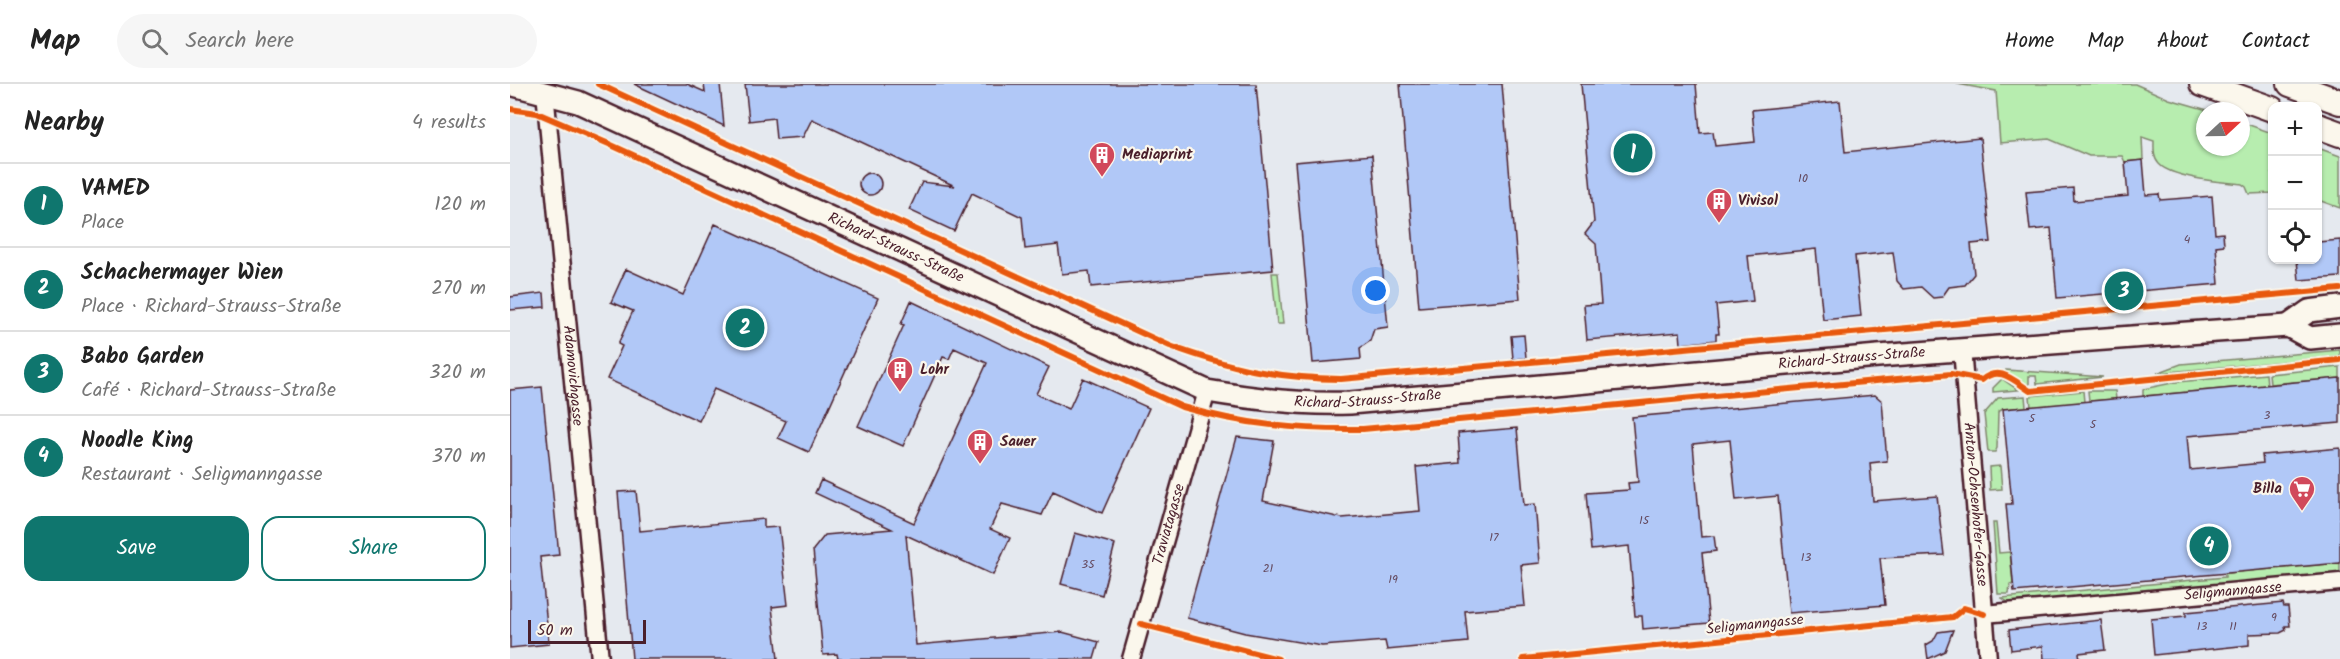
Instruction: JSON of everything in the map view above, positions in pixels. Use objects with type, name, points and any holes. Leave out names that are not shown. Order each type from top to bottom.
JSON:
[{"type":"highway","points":[[2202,84],[2268,109]]},
{"type":"highway","points":[[2290,84],[2340,102]]},
{"type":"highway","points":[[2322,127],[2340,134]]},
{"type":"main road","name":"Richard-Strauss-Straße","points":[[510,84],[578,102],[1207,391],[1313,404],[1350,403],[1962,349],[2288,326],[2309,311],[2340,307]]},
{"type":"main road","name":"Richard-Strauss-Straße","points":[[2288,326],[2310,338],[2340,335]]},
{"type":"street","name":"Adamovichgasse","points":[[545,92],[600,659]]},
{"type":"street","name":"Anton-Ochsenhofer-Gasse","points":[[1962,349],[1988,659]]},
{"type":"street","name":"Traviatagasse","points":[[1131,659],[1207,391]]},
{"type":"street","name":"Seligmanngasse","points":[[1984,614],[2340,582]]},
{"type":"green space","points":[[1957,84],[2135,84],[2169,99],[2196,107],[2196,156],[2250,156],[2250,125],[2268,132],[2268,193],[2249,194],[2242,184],[2186,176],[2165,169],[2157,162],[2154,141],[2142,137],[2143,160],[2125,162],[2122,156],[2089,156],[2049,139],[2000,143],[1996,91]]},
{"type":"green space","points":[[2322,149],[2340,156],[2340,208],[2322,201]]},
{"type":"green space","points":[[1272,273],[1278,273],[1283,324],[1277,324]]},
{"type":"green space","points":[[2340,350],[2340,356],[2157,373],[2181,364]]},
{"type":"green space","points":[[2340,367],[2340,378],[2270,384],[2269,374]]},
{"type":"green space","points":[[2006,370],[2103,377],[2037,384],[2036,376],[2029,376],[2029,384],[2026,384],[2012,378]]},
{"type":"green space","points":[[2266,374],[2267,385],[2143,396],[2143,389],[2177,382]]},
{"type":"green space","points":[[2002,379],[2018,390],[1993,392],[1993,388]]},
{"type":"green space","points":[[2083,391],[2084,402],[2031,407],[2030,396]]},
{"type":"green space","points":[[2088,391],[2115,391],[2116,399],[2089,401]]},
{"type":"green space","points":[[2025,396],[2026,407],[2003,409],[1998,412],[1997,448],[1995,452],[1988,452],[1984,414],[1998,398]]},
{"type":"green space","points":[[2000,466],[2002,489],[1990,490],[1989,467]]},
{"type":"green space","points":[[1993,523],[1996,523],[1999,553],[2010,552],[2013,584],[2010,585],[2009,594],[1998,594]]},
{"type":"green space","points":[[2340,563],[2340,574],[2011,604],[2002,598],[2225,577],[2225,573]]},
{"type":"building","points":[[634,84],[687,84],[705,92],[704,84],[720,84],[724,126]]},
{"type":"building","name":"Mediaprint","points":[[745,84],[1256,84],[1273,270],[1091,287],[1089,271],[1062,274],[1058,245],[1025,249],[1022,217],[972,193],[954,231],[909,210],[922,182],[955,186],[812,119],[803,137],[776,139],[774,118],[749,121]]},
{"type":"building","points":[[1400,84],[1502,84],[1520,299],[1419,307]]},
{"type":"building","points":[[1581,84],[1696,84],[1700,133],[1713,132],[1715,146],[1755,142],[1752,110],[1840,101],[1845,152],[1980,138],[1991,242],[1971,244],[1974,274],[1965,285],[1949,287],[1942,297],[1933,298],[1921,287],[1904,289],[1897,281],[1893,252],[1855,256],[1861,316],[1823,320],[1816,249],[1748,256],[1753,301],[1716,305],[1719,334],[1716,334],[1716,340],[1681,344],[1680,332],[1587,340],[1584,305],[1601,304],[1596,244],[1585,234],[1594,222]]},
{"type":"building","points":[[1372,155],[1388,327],[1374,329],[1370,341],[1360,348],[1361,359],[1313,363],[1295,162]]},
{"type":"building","points":[[2143,160],[2146,195],[2159,194],[2160,200],[2212,196],[2215,234],[2223,233],[2224,245],[2216,246],[2219,284],[2057,298],[2051,228],[2030,230],[2026,192],[2073,188],[2074,201],[2128,196],[2125,162]]},
{"type":"building","points":[[870,173],[878,176],[881,184],[878,192],[870,195],[862,192],[859,184],[862,176]]},
{"type":"building","points":[[715,224],[878,298],[809,452],[778,438],[786,421],[714,389],[699,421],[607,379],[622,346],[618,344],[633,311],[611,302],[626,269],[683,295]]},
{"type":"building","points":[[2340,240],[2340,277],[2299,280],[2297,264],[2322,264],[2322,242]]},
{"type":"building","points":[[544,293],[545,307],[510,310],[510,297]]},
{"type":"building","points":[[911,301],[1049,367],[1036,394],[1069,409],[1083,378],[1149,408],[1102,513],[1053,491],[1042,515],[1002,504],[990,529],[1010,538],[993,575],[906,535],[916,645],[1062,632],[1099,642],[1094,659],[838,659],[837,654],[823,655],[813,550],[825,535],[892,529],[815,493],[821,480],[914,523],[987,363],[954,348],[949,359],[943,357],[903,446],[858,426],[904,325],[901,324]]},
{"type":"building","points":[[1524,335],[1526,358],[1513,359],[1511,336]]},
{"type":"building","points":[[2340,378],[2340,423],[2187,436],[2190,470],[2263,463],[2262,455],[2340,448],[2340,563],[2014,592],[2006,504],[2012,504],[2003,409]]},
{"type":"building","points":[[542,387],[559,555],[540,557],[549,644],[510,648],[510,390]]},
{"type":"building","points":[[1875,395],[1882,401],[1887,461],[1870,463],[1873,501],[1937,496],[1944,555],[1880,558],[1885,605],[1789,613],[1778,496],[1736,500],[1730,440],[1693,444],[1701,537],[1714,536],[1716,551],[1702,553],[1709,623],[1643,629],[1642,616],[1635,616],[1629,546],[1591,550],[1586,493],[1629,490],[1628,483],[1638,482],[1632,417]]},
{"type":"building","points":[[1517,428],[1524,505],[1535,504],[1540,563],[1521,565],[1525,606],[1465,611],[1468,642],[1387,650],[1385,641],[1322,646],[1245,633],[1187,618],[1237,437],[1274,441],[1263,501],[1342,518],[1420,511],[1416,467],[1460,463],[1458,433]]},
{"type":"building","points":[[636,491],[640,531],[764,519],[764,528],[779,527],[788,605],[772,607],[778,659],[632,659],[618,492]]},
{"type":"building","points":[[1075,533],[1115,544],[1102,595],[1061,584]]},
{"type":"building","points":[[2283,603],[2284,607],[2288,607],[2290,626],[2285,626],[2286,630],[2280,633],[2249,634],[2249,645],[2154,655],[2151,619],[2186,616],[2186,612]]},
{"type":"building","points":[[2101,620],[2105,650],[2079,653],[2080,659],[2044,659],[2043,646],[2011,650],[2009,630]]},
{"type":"building","points":[[1953,630],[1945,651],[1928,659],[1926,645],[1933,641],[1938,632]]},
{"type":"cycle path","points":[[598,84],[1170,346],[1234,366],[1295,377],[1341,379],[2340,289]]},
{"type":"cycle path","points":[[510,109],[537,113],[609,144],[1182,407],[1250,422],[1316,429],[1363,429],[1951,374],[1982,380],[1988,376],[2000,374],[2030,391],[2340,360]]},
{"type":"cycle path","points":[[1523,659],[1953,617],[1964,608],[1984,614]]},
{"type":"cycle path","points":[[1141,624],[1278,659]]},
{"type":"place","name":"VAMED","points":[[1633,153]]},
{"type":"place","name":"Mediaprint","points":[[1102,178]]},
{"type":"place","name":"Vivisol","points":[[1719,224]]},
{"type":"place","name":"Babo Garden","points":[[2124,291]]},
{"type":"place","name":"Schachermayer Wien","points":[[745,328]]},
{"type":"place","name":"Lohr","points":[[900,393]]},
{"type":"place","name":"Sauer","points":[[980,465]]},
{"type":"place","name":"Billa","points":[[2302,512]]},
{"type":"place","name":"Noodle King","points":[[2209,546]]}]
